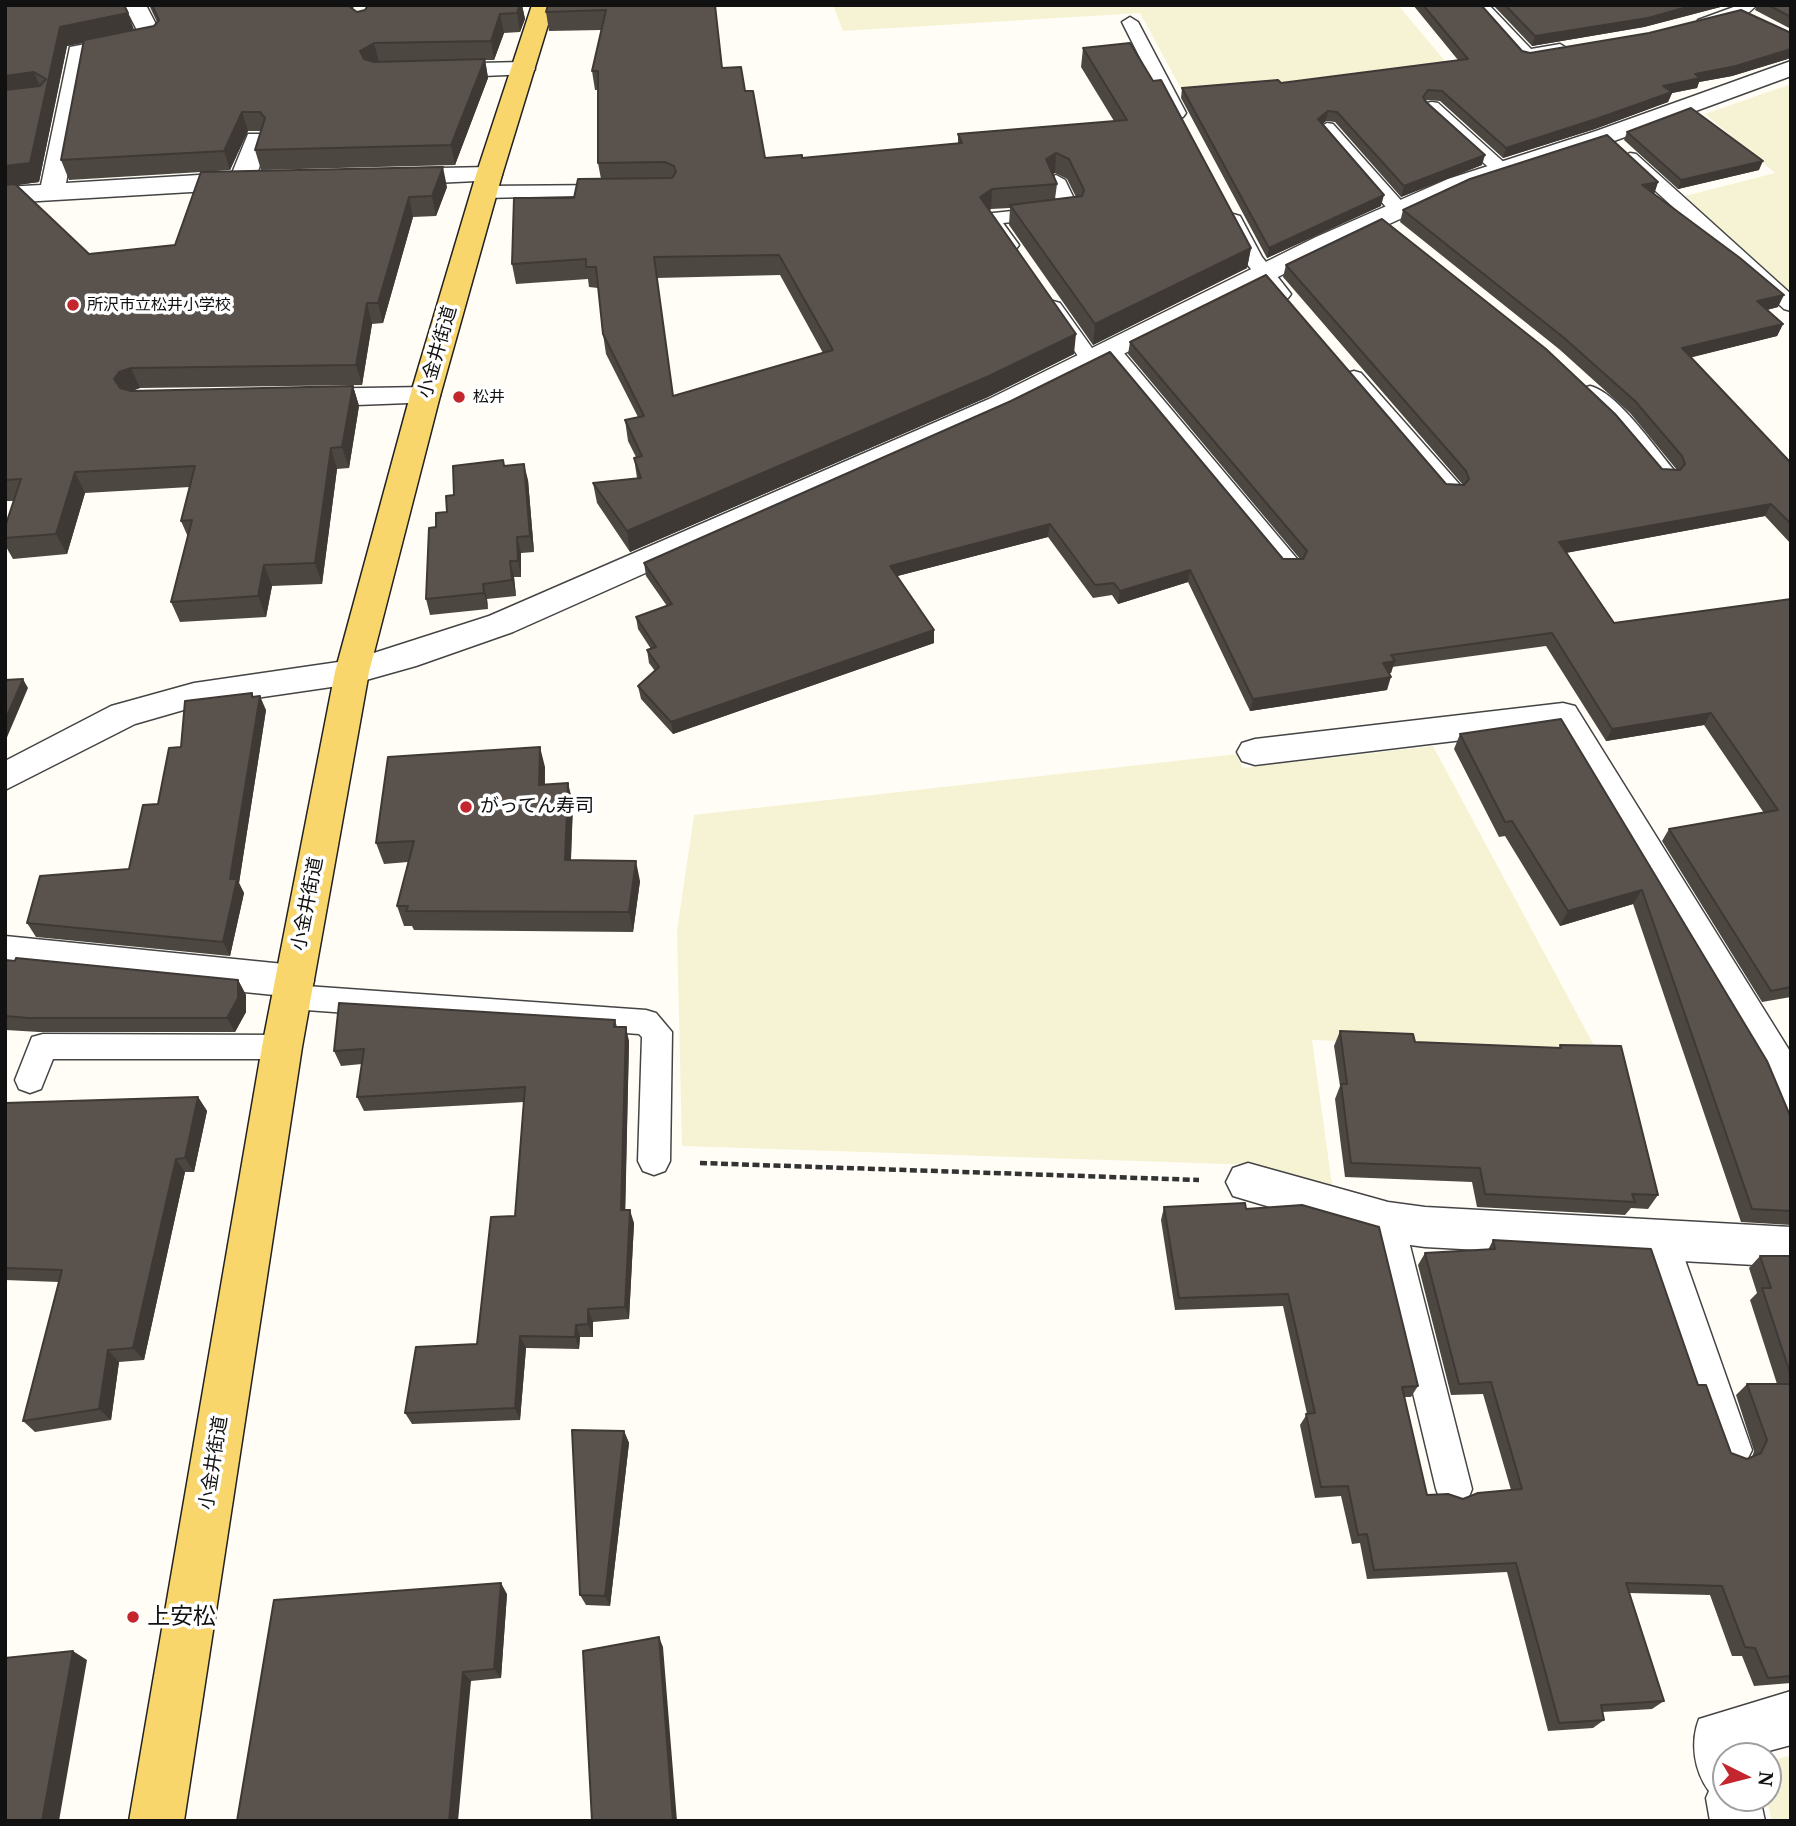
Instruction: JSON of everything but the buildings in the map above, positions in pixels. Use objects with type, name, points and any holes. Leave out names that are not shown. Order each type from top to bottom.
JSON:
[{"type":"main road","name":"小金井街道","points":[[156,1821],[282,1047],[352,672],[425,396],[486,184],[523,69],[533,8]]},
{"type":"street","points":[[51,192],[78,52],[152,38],[135,5]]},
{"type":"street","points":[[5,777],[123,715],[194,695],[352,672],[404,658],[501,624],[999,405],[1264,274],[1393,222],[1457,184],[1605,136],[1791,68]]},
{"type":"street","points":[[405,71],[523,69]]},
{"type":"street","points":[[242,181],[257,139]]},
{"type":"street","points":[[366,178],[486,184]]},
{"type":"street","points":[[5,195],[270,180]]},
{"type":"street","points":[[276,398],[425,396]]},
{"type":"street","points":[[1255,752],[1563,715],[1776,1065],[1791,1098]]},
{"type":"street","points":[[5,952],[293,989]]},
{"type":"street","points":[[1248,1182],[1388,1222],[1425,1227],[1791,1247]]},
{"type":"street","points":[[1719,1742],[1718,1738],[1791,1718]]},
{"type":"lane","points":[[1480,5],[1527,55],[1580,46]]},
{"type":"lane","points":[[1686,25],[1744,8],[1760,23]]},
{"type":"lane","points":[[1129,22],[1185,129]]},
{"type":"lane","points":[[1433,107],[1502,170]]},
{"type":"lane","points":[[1327,128],[1393,222]]},
{"type":"lane","points":[[1605,136],[1791,305]]},
{"type":"lane","points":[[1021,261],[990,218],[1071,211],[1056,180]]},
{"type":"lane","points":[[486,184],[628,191]]},
{"type":"lane","points":[[1222,200],[1264,274],[1290,305]]},
{"type":"lane","points":[[1044,294],[1290,565]]},
{"type":"lane","points":[[1344,367],[1452,490]]},
{"type":"lane","points":[[1570,374],[1620,420],[1666,475]]},
{"type":"lane","points":[[293,989],[646,1022],[657,1032],[654,1161]]},
{"type":"lane","points":[[30,1080],[43,1046],[282,1047]]},
{"type":"lane","points":[[1388,1222],[1454,1489]]},
{"type":"lane","points":[[1662,1240],[1734,1450]]},
{"type":"path","points":[[654,1161],[1248,1182]]},
{"type":"shaded area","points":[[833,5],[1398,5],[1455,73],[1184,94],[1140,13],[843,31]]},
{"type":"shaded area","points":[[1791,84],[1791,296],[1685,196],[1775,173],[1705,114]]},
{"type":"shaded area","points":[[1433,746],[1597,1051],[1312,1040],[1332,1185],[1258,1165],[682,1146],[677,931],[694,815],[1237,754],[1243,768]]},
{"type":"shaded area","points":[[1791,1755],[1791,1821],[1772,1821],[1770,1812],[1782,1812],[1782,1758]]},
{"type":"place","name":"所沢市立松井小学校","points":[[73,305]]},
{"type":"place","name":"松井","points":[[459,397]]},
{"type":"place","name":"がってん寿司","points":[[466,807]]},
{"type":"place","name":"上安松","points":[[133,1617]]}]
